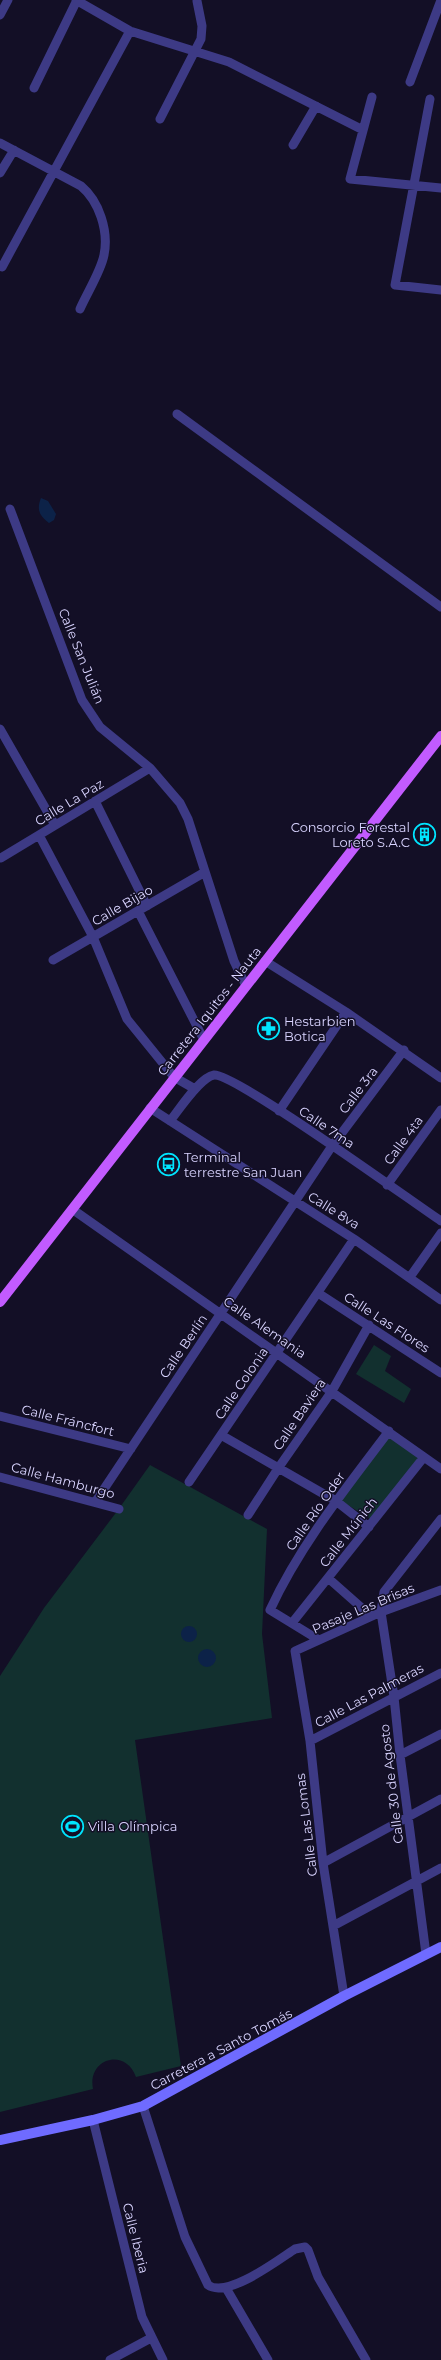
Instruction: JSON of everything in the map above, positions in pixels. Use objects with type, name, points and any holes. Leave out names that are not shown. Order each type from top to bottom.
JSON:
[{"type":"main road","name":"Carretera Iquitos - Nauta","points":[[1,1301],[264,961],[441,736]]},
{"type":"street","points":[[0,15],[8,0]]},
{"type":"street","points":[[34,88],[76,0],[130,31],[229,62],[364,130]]},
{"type":"street","points":[[160,119],[196,52],[201,39],[202,26],[195,0]]},
{"type":"street","points":[[410,82],[441,0]]},
{"type":"street","points":[[2,267],[130,31]]},
{"type":"street","points":[[372,97],[350,179],[441,188]]},
{"type":"street","points":[[430,99],[395,285],[441,290]]},
{"type":"street","points":[[293,145],[316,106]]},
{"type":"street","points":[[0,143],[87,191],[102,221],[104,255],[80,309]]},
{"type":"street","points":[[0,173],[14,150]]},
{"type":"street","points":[[177,414],[441,607]]},
{"type":"street","name":"Calle San Julián","points":[[10,509],[82,700],[100,727],[150,768],[180,802],[188,819],[234,961],[246,986]]},
{"type":"street","points":[[0,729],[56,825]]},
{"type":"street","name":"Calle La Paz","points":[[1,858],[150,768]]},
{"type":"street","points":[[94,802],[147,906]]},
{"type":"street","points":[[39,835],[93,937],[128,1019],[174,1077],[195,1089]]},
{"type":"street","name":"Calle Bijao","points":[[53,960],[205,872]]},
{"type":"street","points":[[138,911],[204,1040]]},
{"type":"street","points":[[264,961],[404,1050],[441,1078]]},
{"type":"street","points":[[279,1111],[346,1012]]},
{"type":"street","name":"Calle 3ra","points":[[332,1146],[404,1050]]},
{"type":"street","name":"Calle 7ma","points":[[170,1121],[195,1089],[212,1075],[220,1076],[238,1084],[441,1221]]},
{"type":"street","name":"Calle 8va","points":[[150,1108],[354,1238],[441,1300]]},
{"type":"street","name":"Calle 4ta","points":[[387,1184],[441,1110]]},
{"type":"street","name":"Calle Berlín","points":[[96,1501],[332,1146]]},
{"type":"street","name":"Calle Alemania","points":[[72,1209],[441,1469]]},
{"type":"street","points":[[410,1277],[441,1233]]},
{"type":"street","name":"Calle Colonia","points":[[189,1482],[354,1238]]},
{"type":"street","name":"Calle Las Flores","points":[[318,1292],[441,1373]]},
{"type":"street","name":"Calle Baviera","points":[[248,1515],[279,1467],[332,1391],[369,1325]]},
{"type":"street","name":"Calle Fráncfort","points":[[0,1416],[131,1449]]},
{"type":"street","name":"Calle Río Oder","points":[[292,1623],[270,1610],[284,1580],[336,1501],[389,1431]]},
{"type":"street","points":[[221,1435],[336,1501],[369,1526]]},
{"type":"street","name":"Calle Múnich","points":[[292,1623],[424,1456]]},
{"type":"street","name":"Calle Hamburgo","points":[[0,1477],[96,1501],[119,1509]]},
{"type":"street","name":"Calle 30 de Agosto","points":[[426,1954],[400,1755],[394,1697],[381,1612],[384,1592],[441,1519]]},
{"type":"street","points":[[328,1578],[371,1616]]},
{"type":"street","name":"Pasaje Las Brisas","points":[[295,1651],[371,1616],[441,1590]]},
{"type":"street","points":[[292,1623],[319,1640]]},
{"type":"street","name":"Calle Las Lomas","points":[[295,1651],[310,1741],[323,1863],[344,1996]]},
{"type":"street","name":"Calle Las Palmeras","points":[[310,1741],[441,1672]]},
{"type":"street","points":[[400,1755],[441,1734]]},
{"type":"street","points":[[323,1863],[441,1799]]},
{"type":"street","points":[[333,1926],[441,1868]]},
{"type":"street","name":"Carretera a Santo Tomás","points":[[0,2140],[93,2120],[143,2106],[344,1996],[441,1947]]},
{"type":"street","points":[[143,2106],[188,2244],[208,2285],[216,2289],[226,2288],[258,2273],[295,2249],[305,2247],[308,2250],[318,2277],[366,2360]]},
{"type":"street","name":"Calle Iberia","points":[[93,2120],[142,2317],[163,2360]]},
{"type":"street","points":[[226,2288],[268,2360]]},
{"type":"street","points":[[110,2360],[151,2338]]},
{"type":"green space","points":[[374,1345],[391,1356],[385,1371],[411,1389],[404,1403],[356,1374]]},
{"type":"green space","points":[[391,1431],[424,1455],[374,1521],[338,1499]]},
{"type":"green space","name":"Villa Olímpica","points":[[150,1465],[267,1529],[262,1634],[272,1718],[135,1740],[181,2066],[136,2077],[131,2068],[124,2062],[108,2060],[101,2064],[96,2070],[93,2079],[93,2089],[0,2112],[0,1676],[44,1608]]},
{"type":"water","points":[[41,498],[48,501],[56,514],[54,520],[49,523],[43,518],[39,509]]},
{"type":"water","points":[[189,1626],[196,1631],[197,1634],[192,1641],[189,1642],[182,1637],[181,1634],[186,1627]]},
{"type":"water","points":[[207,1649],[211,1650],[215,1654],[215,1662],[211,1666],[207,1667],[203,1666],[199,1662],[198,1658],[199,1654],[203,1650]]},
{"type":"place","name":"Consorcio Forestal Loreto S.A.C","points":[[425,834]]},
{"type":"place","name":"Hestarbien Botica","points":[[268,1028]]},
{"type":"place","name":"Terminal terrestre San Juan","points":[[169,1164]]},
{"type":"place","name":"Villa Olímpica","points":[[73,1826]]}]
